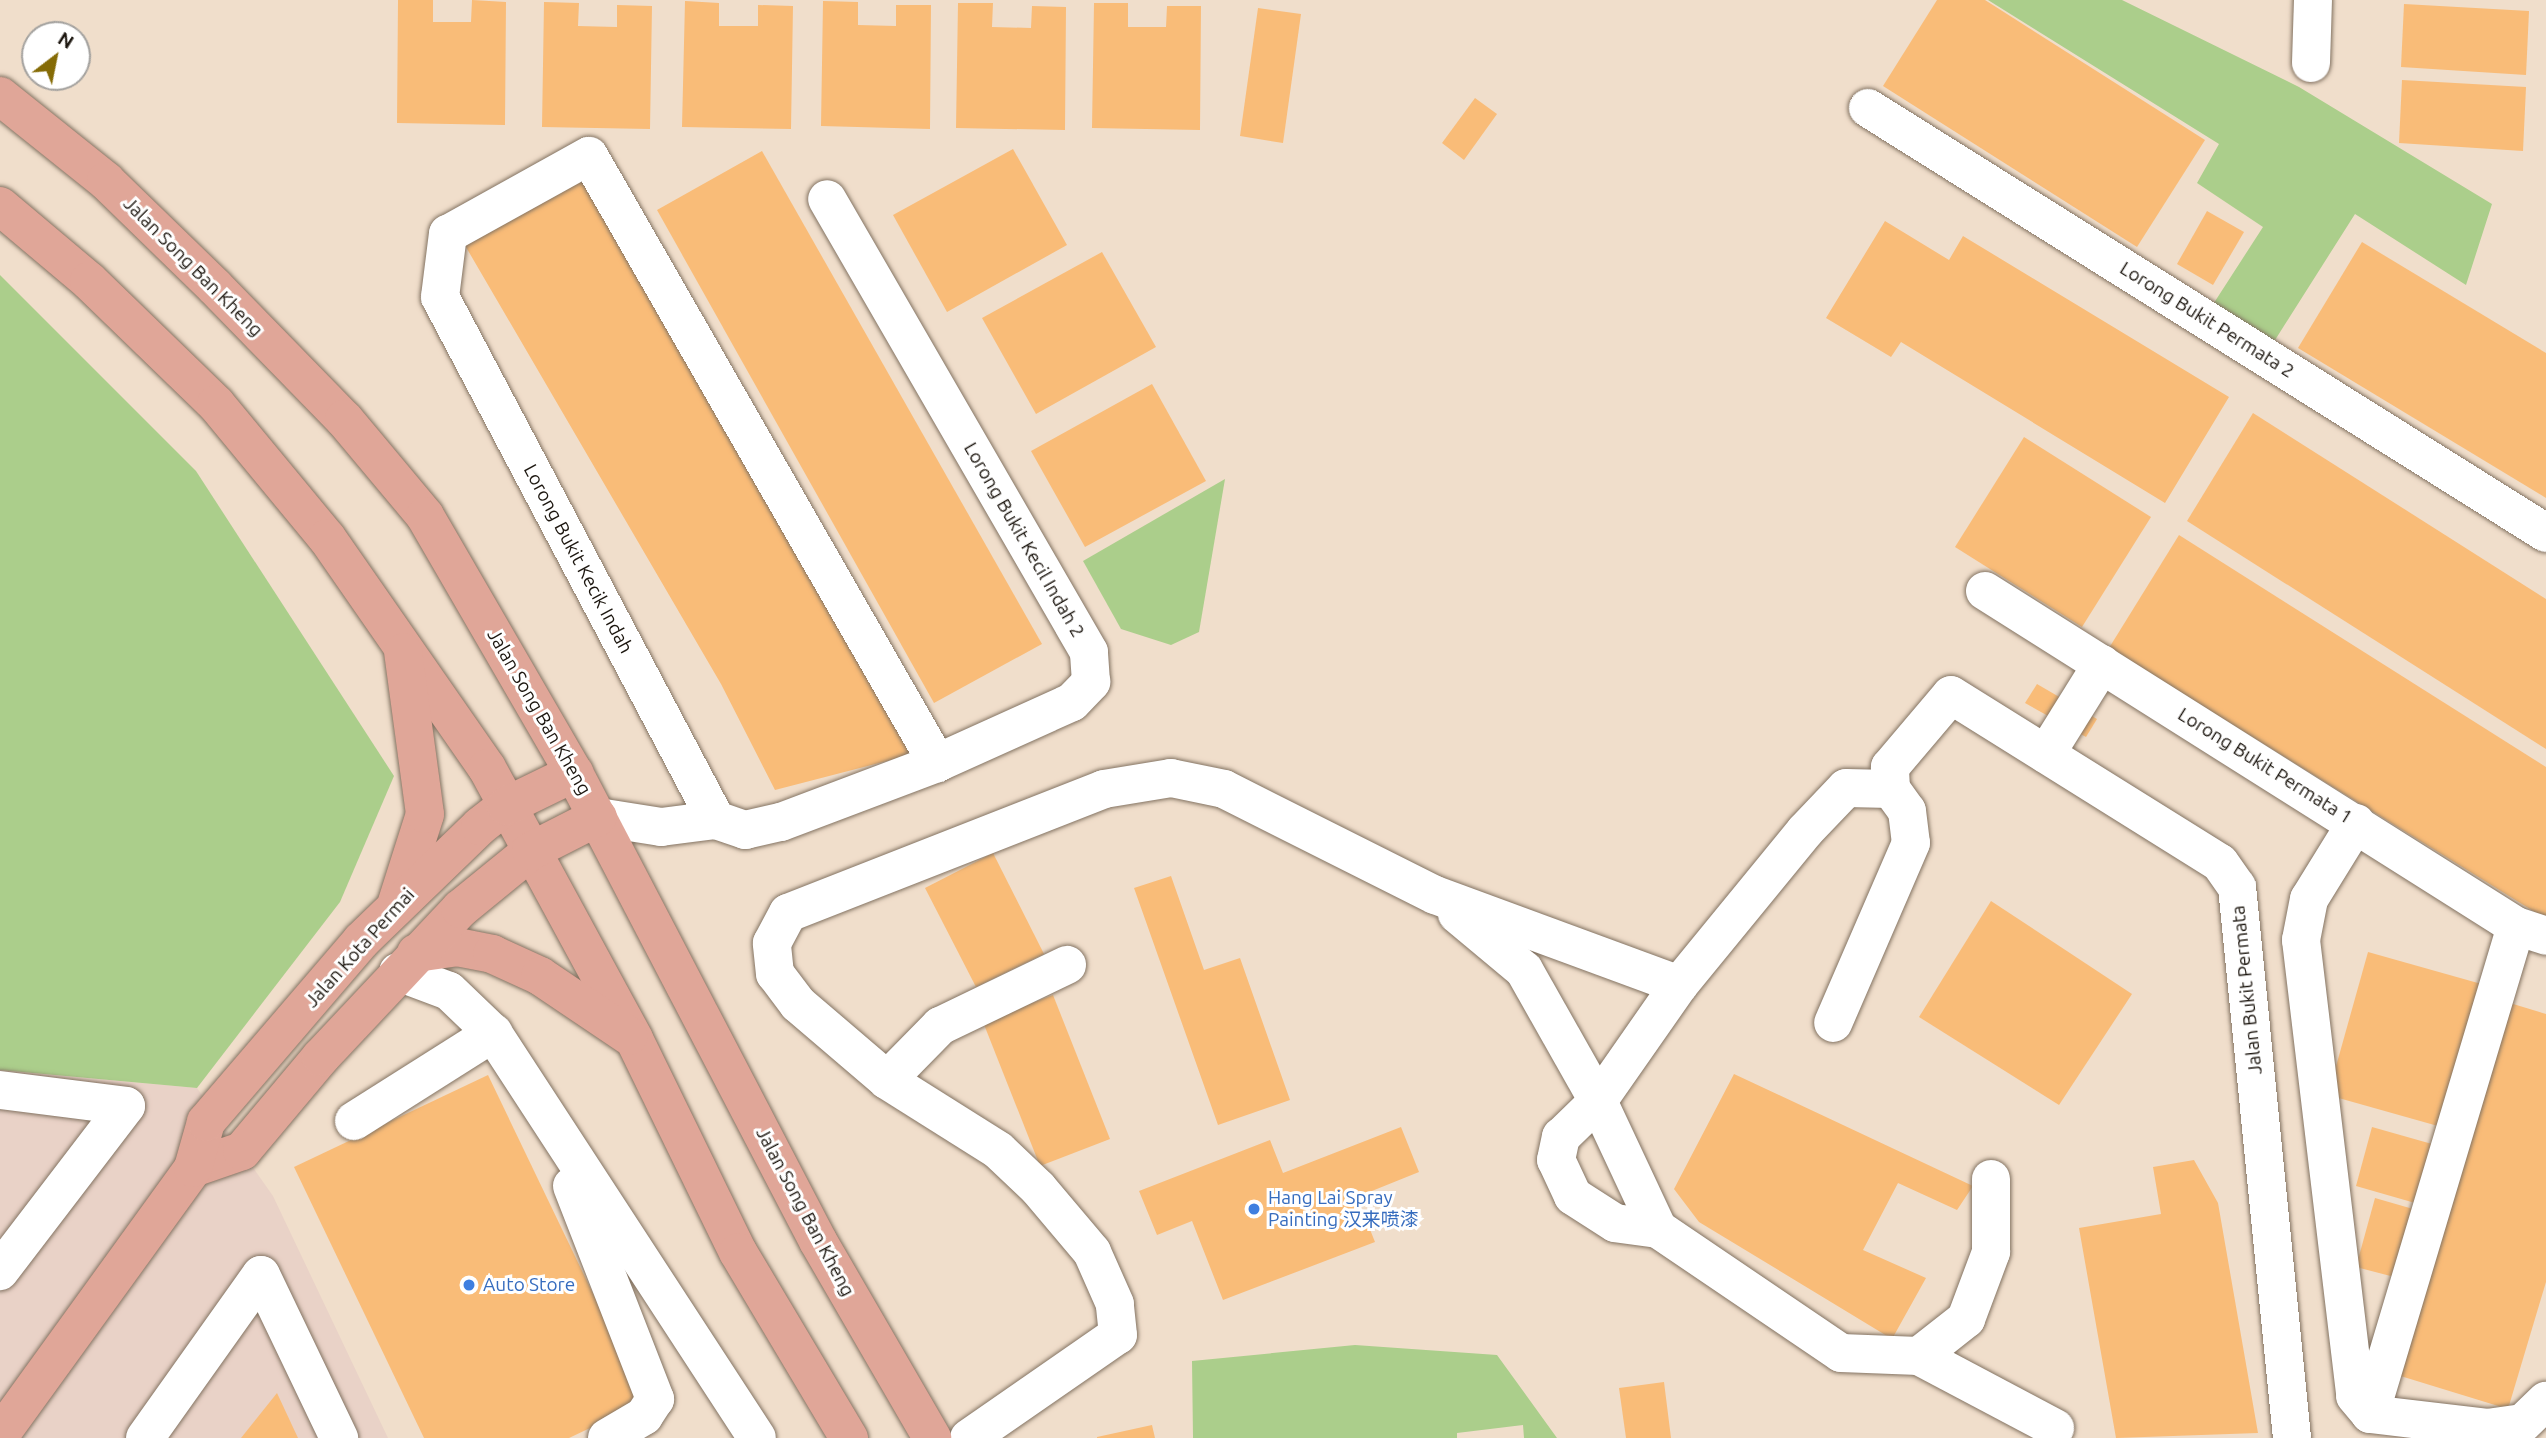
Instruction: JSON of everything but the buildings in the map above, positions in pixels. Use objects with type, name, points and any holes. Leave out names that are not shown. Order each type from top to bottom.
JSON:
[{"type":"main road","name":"Jalan Song Ban Kheng","points":[[0,96],[106,181],[344,419],[425,516],[574,773],[818,1241],[932,1438]]},
{"type":"main road","points":[[0,206],[89,281],[216,404],[327,538],[487,768],[634,1040],[738,1252],[849,1438]]},
{"type":"main road","points":[[397,904],[425,814],[403,647]]},
{"type":"main road","name":"Jalan Kota Permai","points":[[0,1435],[193,1168],[206,1122],[397,904],[506,806],[574,773]]},
{"type":"main road","points":[[193,1168],[242,1151],[407,962],[531,851],[598,817]]},
{"type":"main road","points":[[407,962],[457,947],[492,954],[540,976],[634,1040]]},
{"type":"street","points":[[2311,62],[2314,0]]},
{"type":"street","name":"Lorong Bukit Permata 2","points":[[1867,108],[2546,533]]},
{"type":"street","name":"Lorong Bukit Kecik Indah","points":[[716,820],[440,297],[448,234],[589,156],[937,763]]},
{"type":"street","name":"Lorong Bukit Kecil Indah 2","points":[[598,817],[661,827],[716,820],[745,830],[781,822],[937,763],[1072,702],[1091,682],[1089,652],[827,199]]},
{"type":"street","name":"Lorong Bukit Permata 1","points":[[1985,591],[2531,931]]},
{"type":"street","points":[[2046,754],[2102,664]]},
{"type":"street","name":"Jalan Bukit Permata","points":[[1891,789],[1890,767],[1951,695],[2220,863],[2237,887],[2292,1438]]},
{"type":"street","points":[[969,1438],[1118,1335],[1115,1304],[1092,1252],[1038,1188],[998,1150],[887,1080],[798,1004],[775,974],[772,943],[788,912],[1104,789],[1171,778],[1224,789],[1435,895],[1679,985]]},
{"type":"street","points":[[1833,1023],[1911,843],[1908,811],[1891,789],[1846,788],[1679,985],[1598,1101],[1561,1137],[1556,1160],[1573,1196],[1615,1223],[1658,1229],[1841,1353],[1919,1356],[2055,1427]]},
{"type":"street","points":[[2356,823],[2309,899],[2301,940],[2349,1370],[2355,1396],[2370,1414],[2487,1429],[2523,1423],[2546,1401]]},
{"type":"street","points":[[1435,895],[1524,970],[1598,1101],[1658,1229]]},
{"type":"street","points":[[2370,1414],[2531,931]]},
{"type":"street","points":[[407,962],[449,991],[493,1032],[545,1116],[757,1438]]},
{"type":"street","points":[[887,1080],[940,1026],[1067,965]]},
{"type":"street","points":[[354,1122],[493,1032]]},
{"type":"street","points":[[0,1090],[126,1106],[0,1271]]},
{"type":"street","points":[[545,1116],[655,1399],[644,1416],[607,1438]]},
{"type":"street","points":[[1919,1356],[1966,1319],[1991,1252],[1991,1179]]},
{"type":"street","points":[[145,1438],[261,1275],[339,1438]]},
{"type":"shaded area","points":[[0,1070],[197,1088],[273,1196],[388,1438],[0,1438]]},
{"type":"green space","points":[[1988,0],[2122,0],[2299,87],[2492,204],[2466,285],[2355,214],[2270,348],[2210,309],[2263,227],[2197,183],[2219,144]]},
{"type":"green space","points":[[0,275],[196,471],[394,776],[340,902],[197,1088],[0,1070]]},
{"type":"green space","points":[[1225,479],[1199,632],[1171,645],[1121,629],[1083,561]]},
{"type":"green space","points":[[1355,1345],[1497,1355],[1557,1438],[1524,1438],[1523,1425],[1457,1433],[1457,1438],[1193,1438],[1192,1361]]},
{"type":"place","name":"Hang Lai Spray Painting 汉来喷漆","points":[[1254,1209]]},
{"type":"place","name":"Auto Store","points":[[469,1285]]}]
